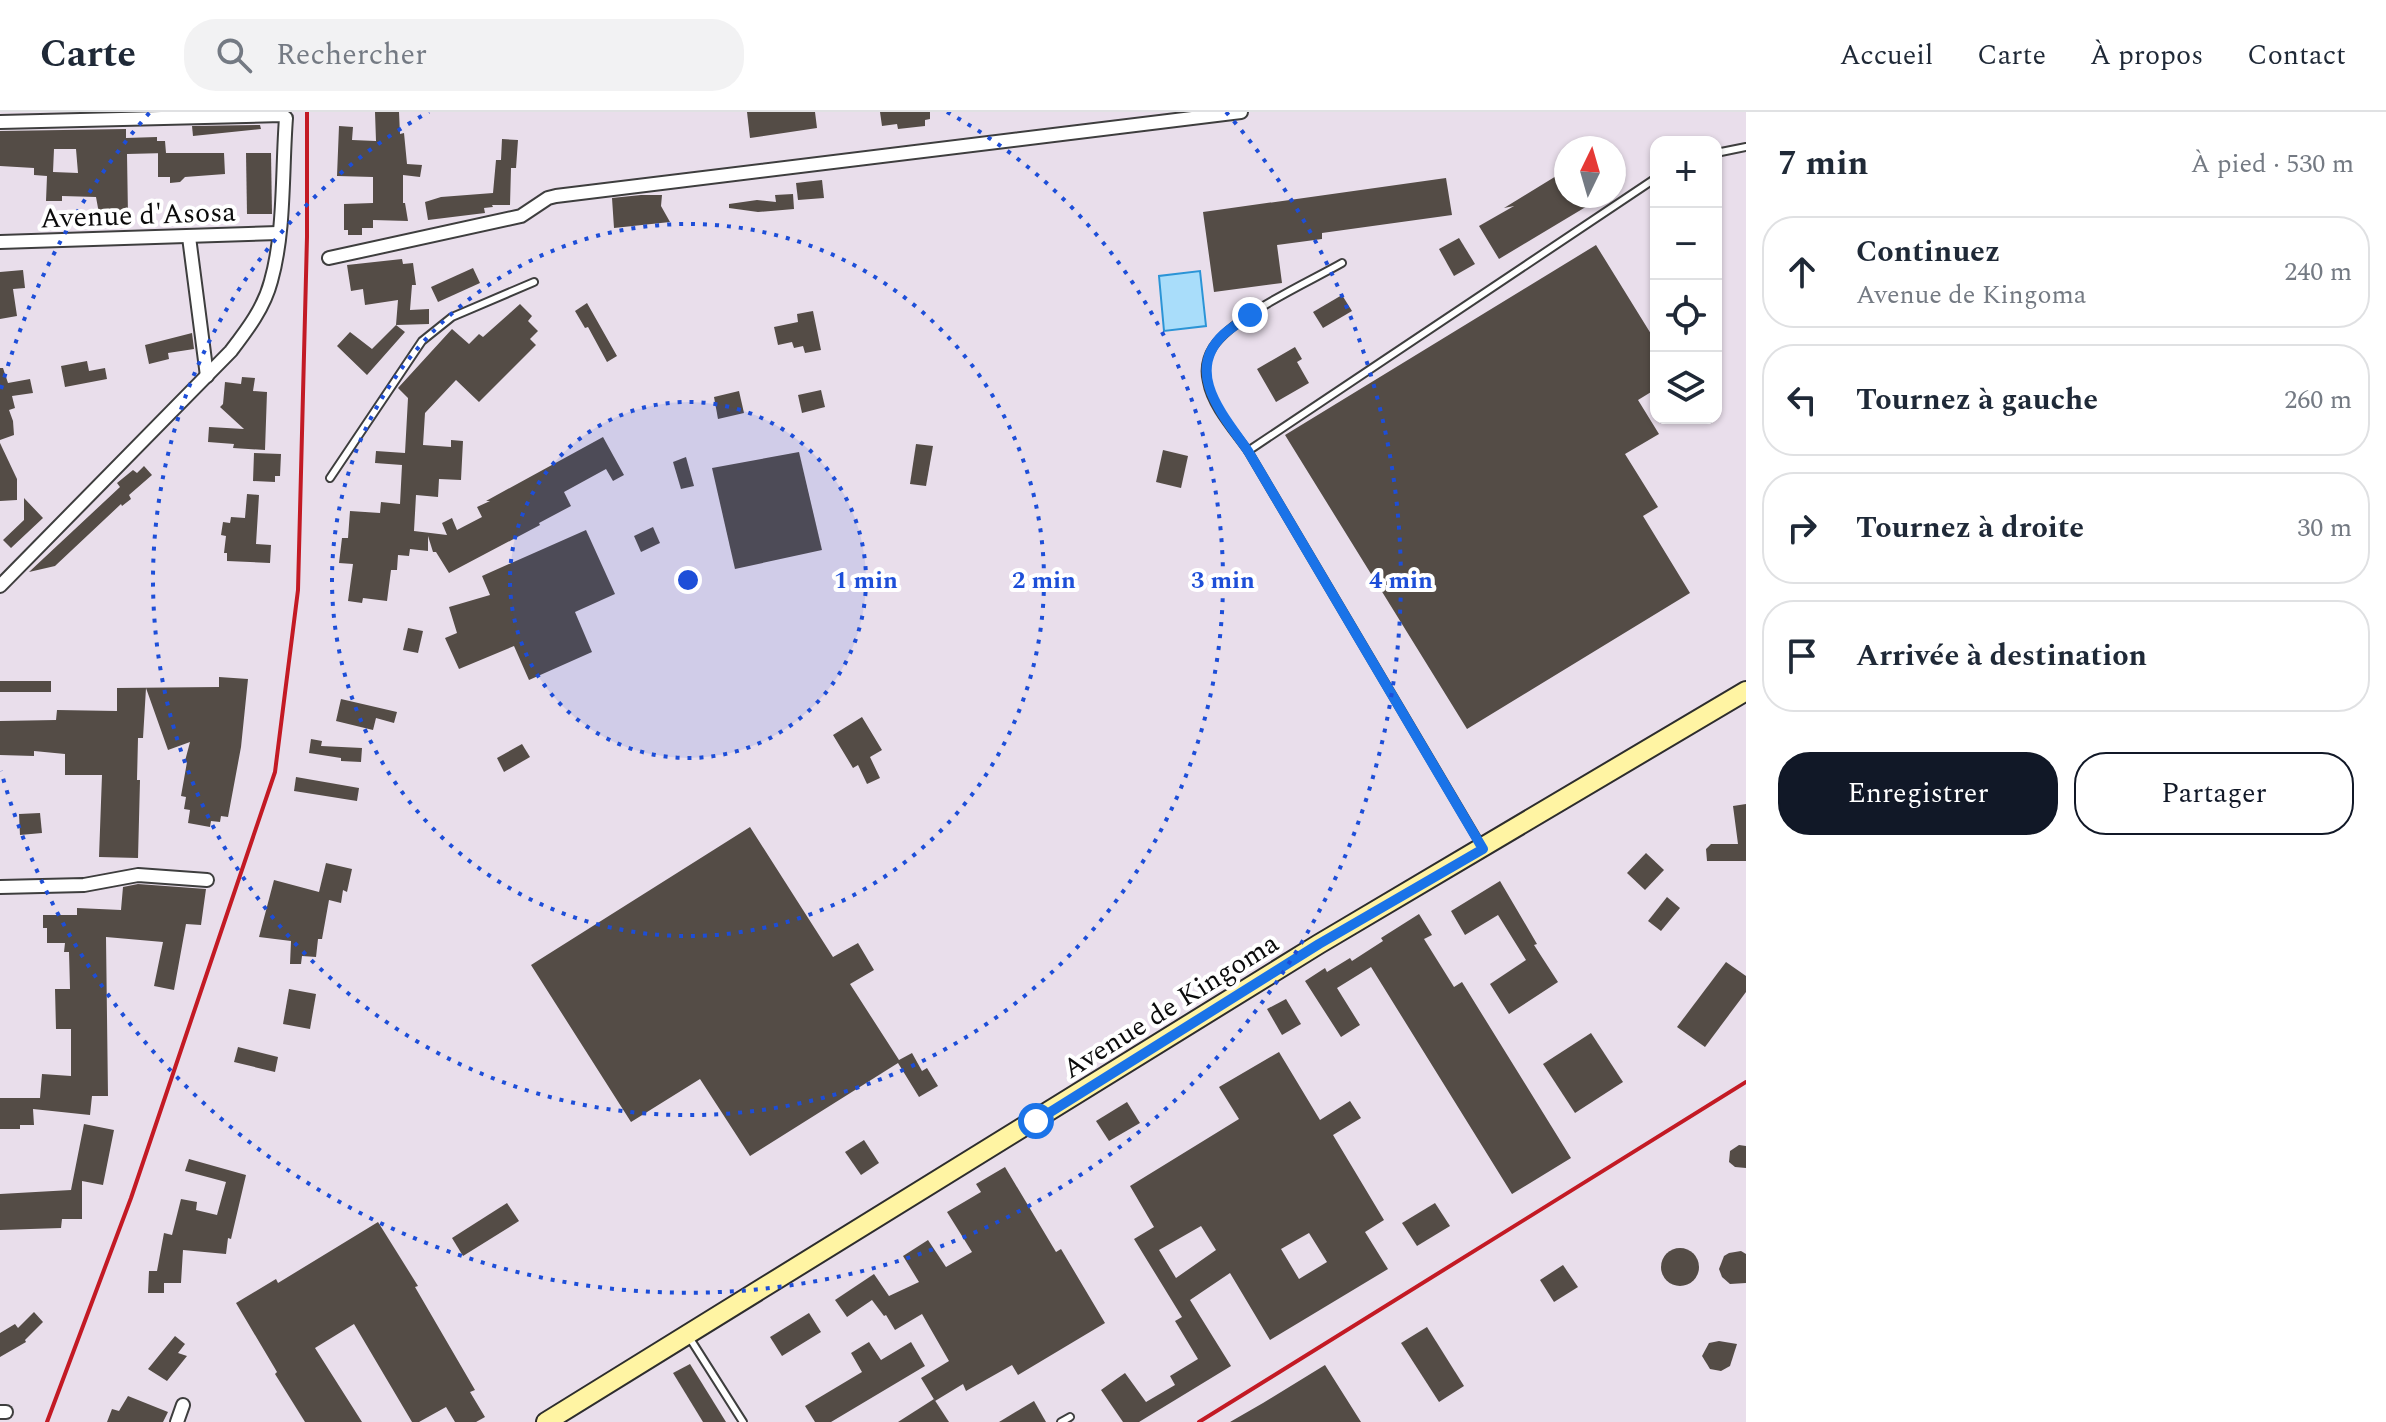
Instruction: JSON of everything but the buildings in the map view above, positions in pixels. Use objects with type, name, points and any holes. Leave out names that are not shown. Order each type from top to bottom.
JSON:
[{"type":"street","points":[[329,258],[521,216],[556,196],[1241,112]]},
{"type":"street","points":[[0,122],[286,118],[278,233],[271,282],[254,321],[231,351],[0,586]]},
{"type":"street","name":"Avenue d'Asosa","points":[[0,242],[278,233]]},
{"type":"street","points":[[189,237],[207,376]]},
{"type":"street","name":"Avenue de Kingoma","points":[[546,1422],[1319,944],[1746,691]]},
{"type":"street","points":[[0,887],[84,885],[138,875],[207,880]]},
{"type":"street","points":[[177,1422],[183,1405]]},
{"type":"lane","points":[[1722,152],[1746,147]]},
{"type":"lane","points":[[1248,451],[1650,182]]},
{"type":"lane","points":[[1342,263],[1250,315],[1224,334],[1209,355],[1206,375],[1211,395],[1248,451],[1483,849]]},
{"type":"lane","points":[[330,478],[422,341],[452,317],[534,282]]},
{"type":"lane","points":[[687,1334],[743,1422]]},
{"type":"lane","points":[[1061,1422],[1070,1417]]},
{"type":"shaded area","points":[[0,112],[1746,112],[1746,1422],[0,1422]]},
{"type":"water","points":[[1200,271],[1206,326],[1164,331],[1159,276]]},
{"type":"railway","points":[[47,1422],[131,1198],[275,772],[298,590],[307,112]]},
{"type":"railway","points":[[1199,1422],[1746,1082]]},
{"type":"route","points":[[1036,1121],[1319,944],[1483,849],[1248,451],[1211,395],[1206,375],[1209,355],[1224,334],[1250,315]]}]
